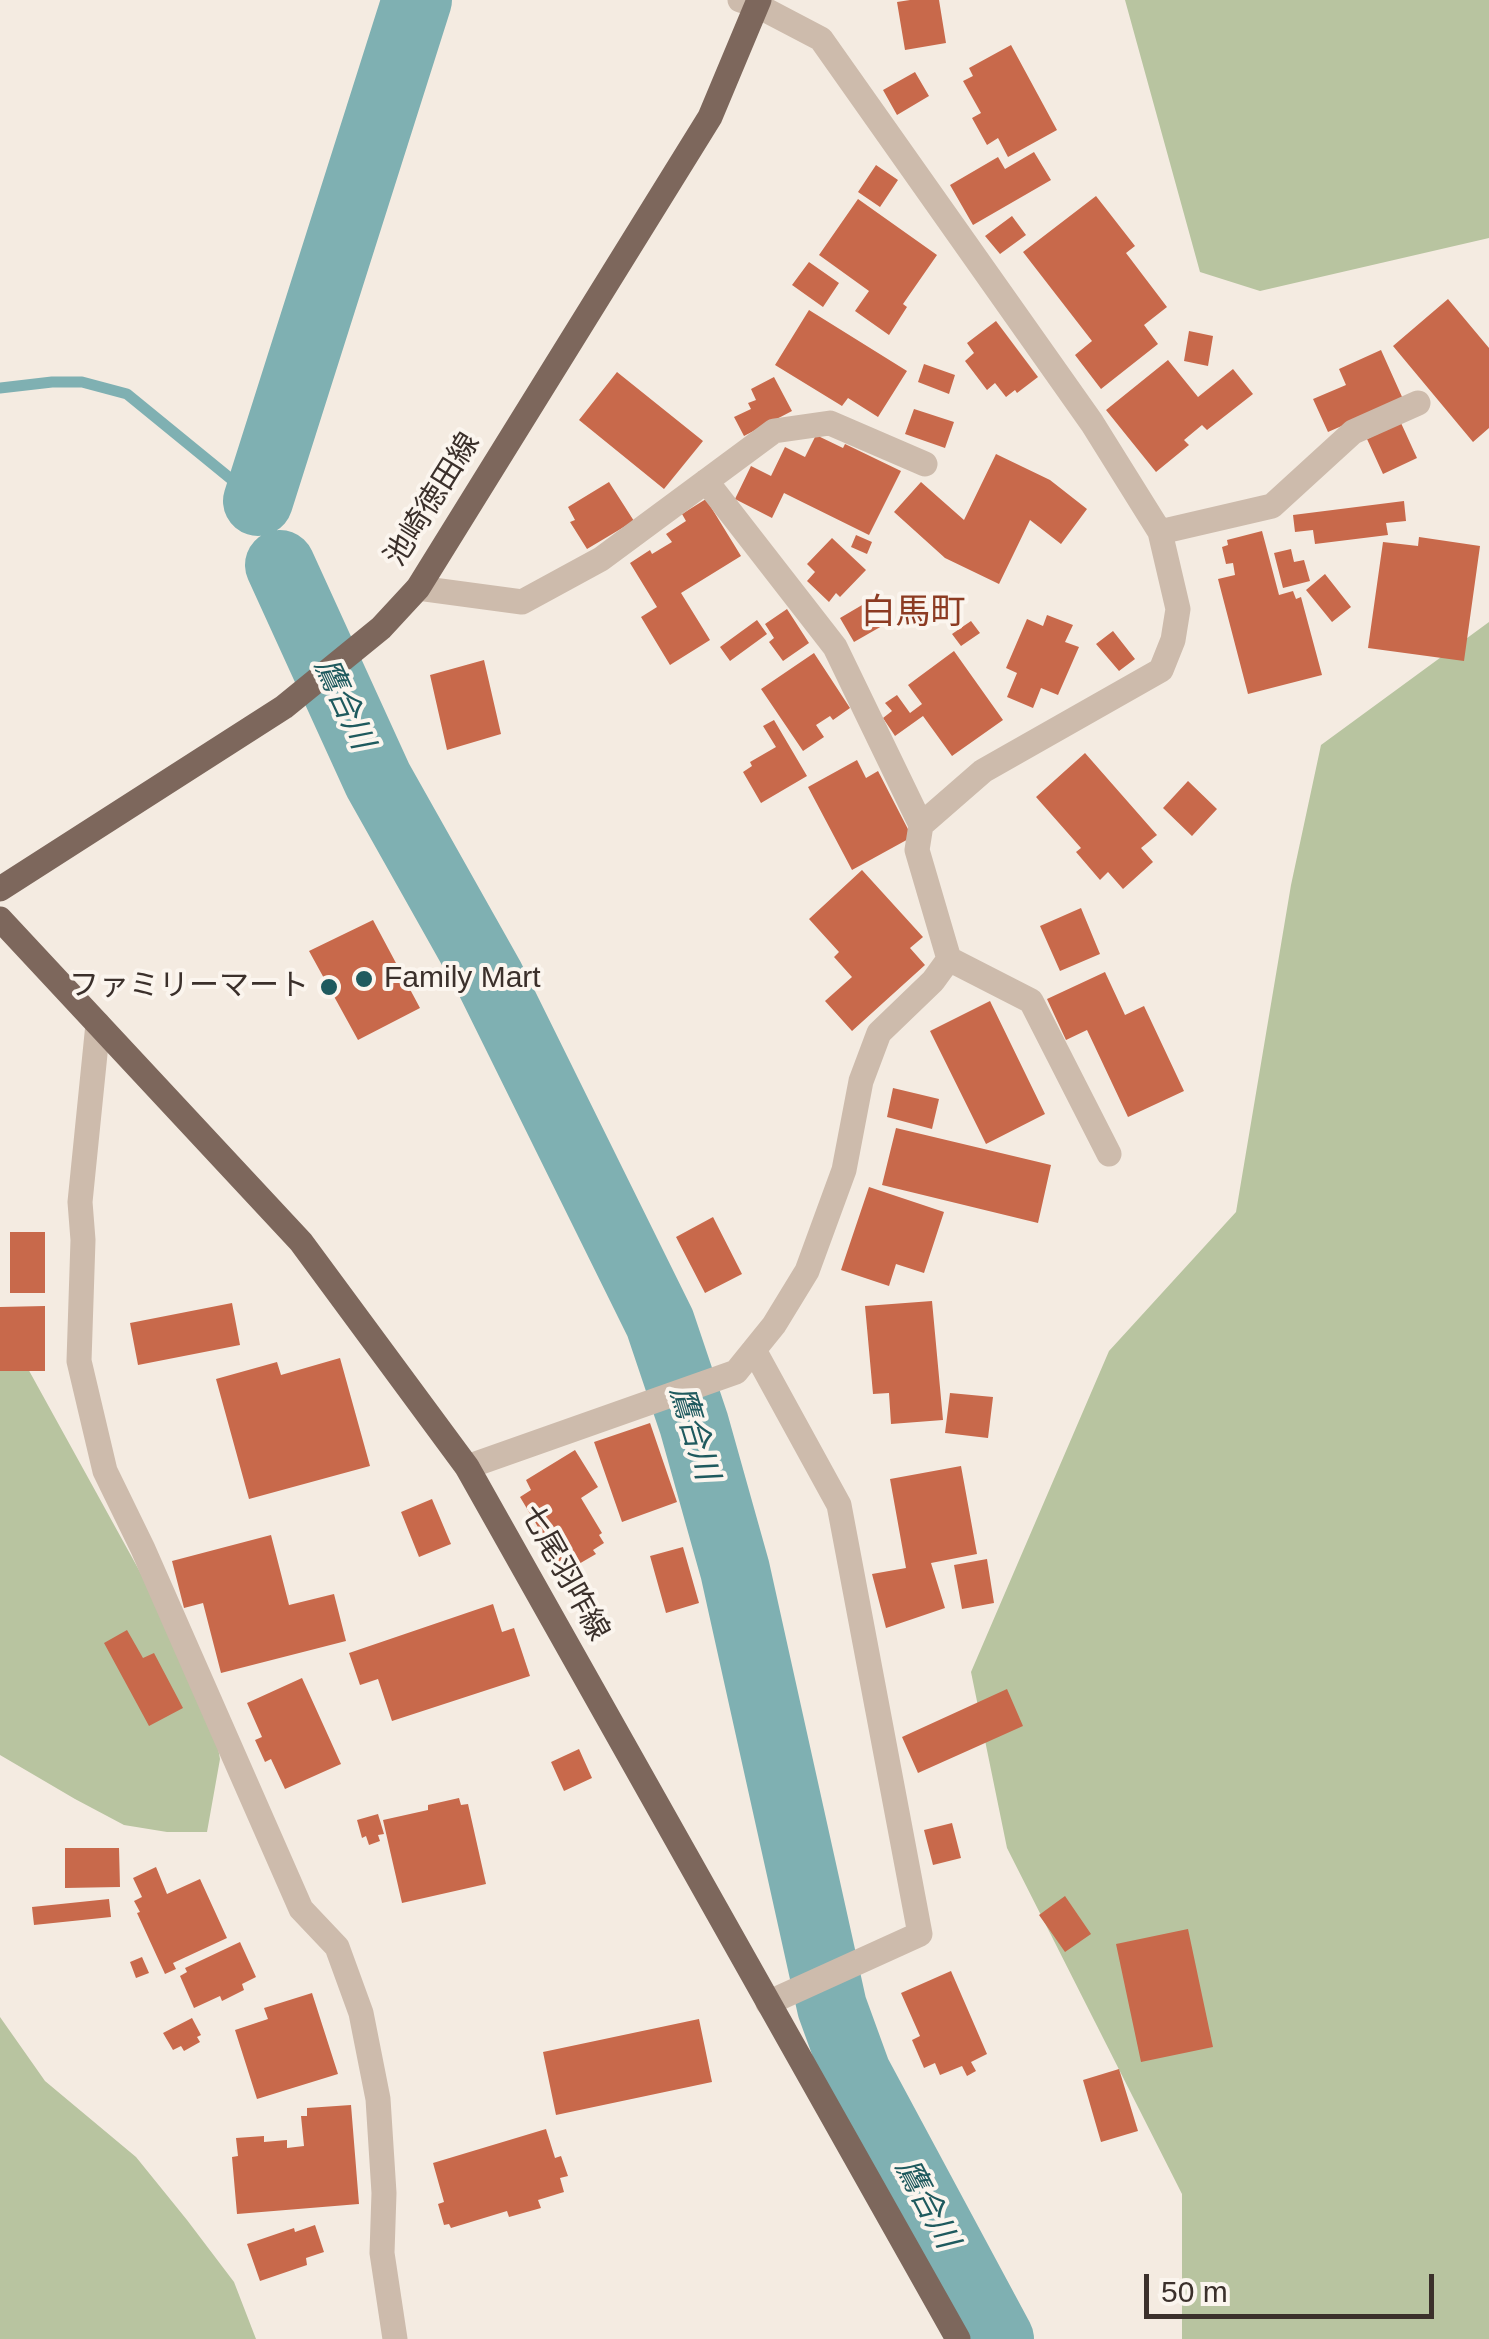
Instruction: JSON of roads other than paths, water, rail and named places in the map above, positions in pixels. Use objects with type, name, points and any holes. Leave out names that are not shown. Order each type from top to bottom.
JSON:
[{"type":"main road","name":"池崎徳田線","points":[[0,889],[284,707],[381,628],[418,588],[710,116],[752,2]]},
{"type":"main road","name":"七尾羽咋線","points":[[0,919],[301,1242],[467,1467],[958,2339]]},
{"type":"street","points":[[752,2],[822,39],[1092,423],[1160,532],[1178,610],[1173,640],[1161,670],[984,771],[921,825]]},
{"type":"street","points":[[1160,532],[1272,506],[1353,432],[1418,403]]},
{"type":"street","points":[[418,588],[522,602],[601,559],[774,431],[830,422],[925,464]]},
{"type":"street","points":[[706,480],[835,647],[921,825],[917,850],[949,959],[1031,1001],[1109,1154]]},
{"type":"street","points":[[467,1467],[736,1372],[774,1325],[806,1271],[844,1170],[861,1081],[879,1033],[933,981],[949,959]]},
{"type":"street","points":[[98,1024],[80,1202],[83,1240],[79,1361],[105,1472],[143,1548],[301,1909],[337,1947],[361,2013],[378,2100],[384,2193],[382,2253],[395,2339]]},
{"type":"street","points":[[754,1350],[839,1504],[920,1934],[770,2002]]},
{"type":"waterway","points":[[258,501],[417,0]]},
{"type":"waterway","points":[[0,388],[82,382],[127,394],[258,501],[280,565]]},
{"type":"waterway","name":"鷹合川","points":[[280,565],[378,780],[490,979],[660,1323],[694,1424],[735,1570],[832,2007],[856,2073],[999,2339]]},
{"type":"place","name":"Family Mart","points":[[364,979]]},
{"type":"place","name":"ファミリーマート","points":[[329,987]]},
{"type":"district","name":"白馬町","points":[[913,613]]}]
